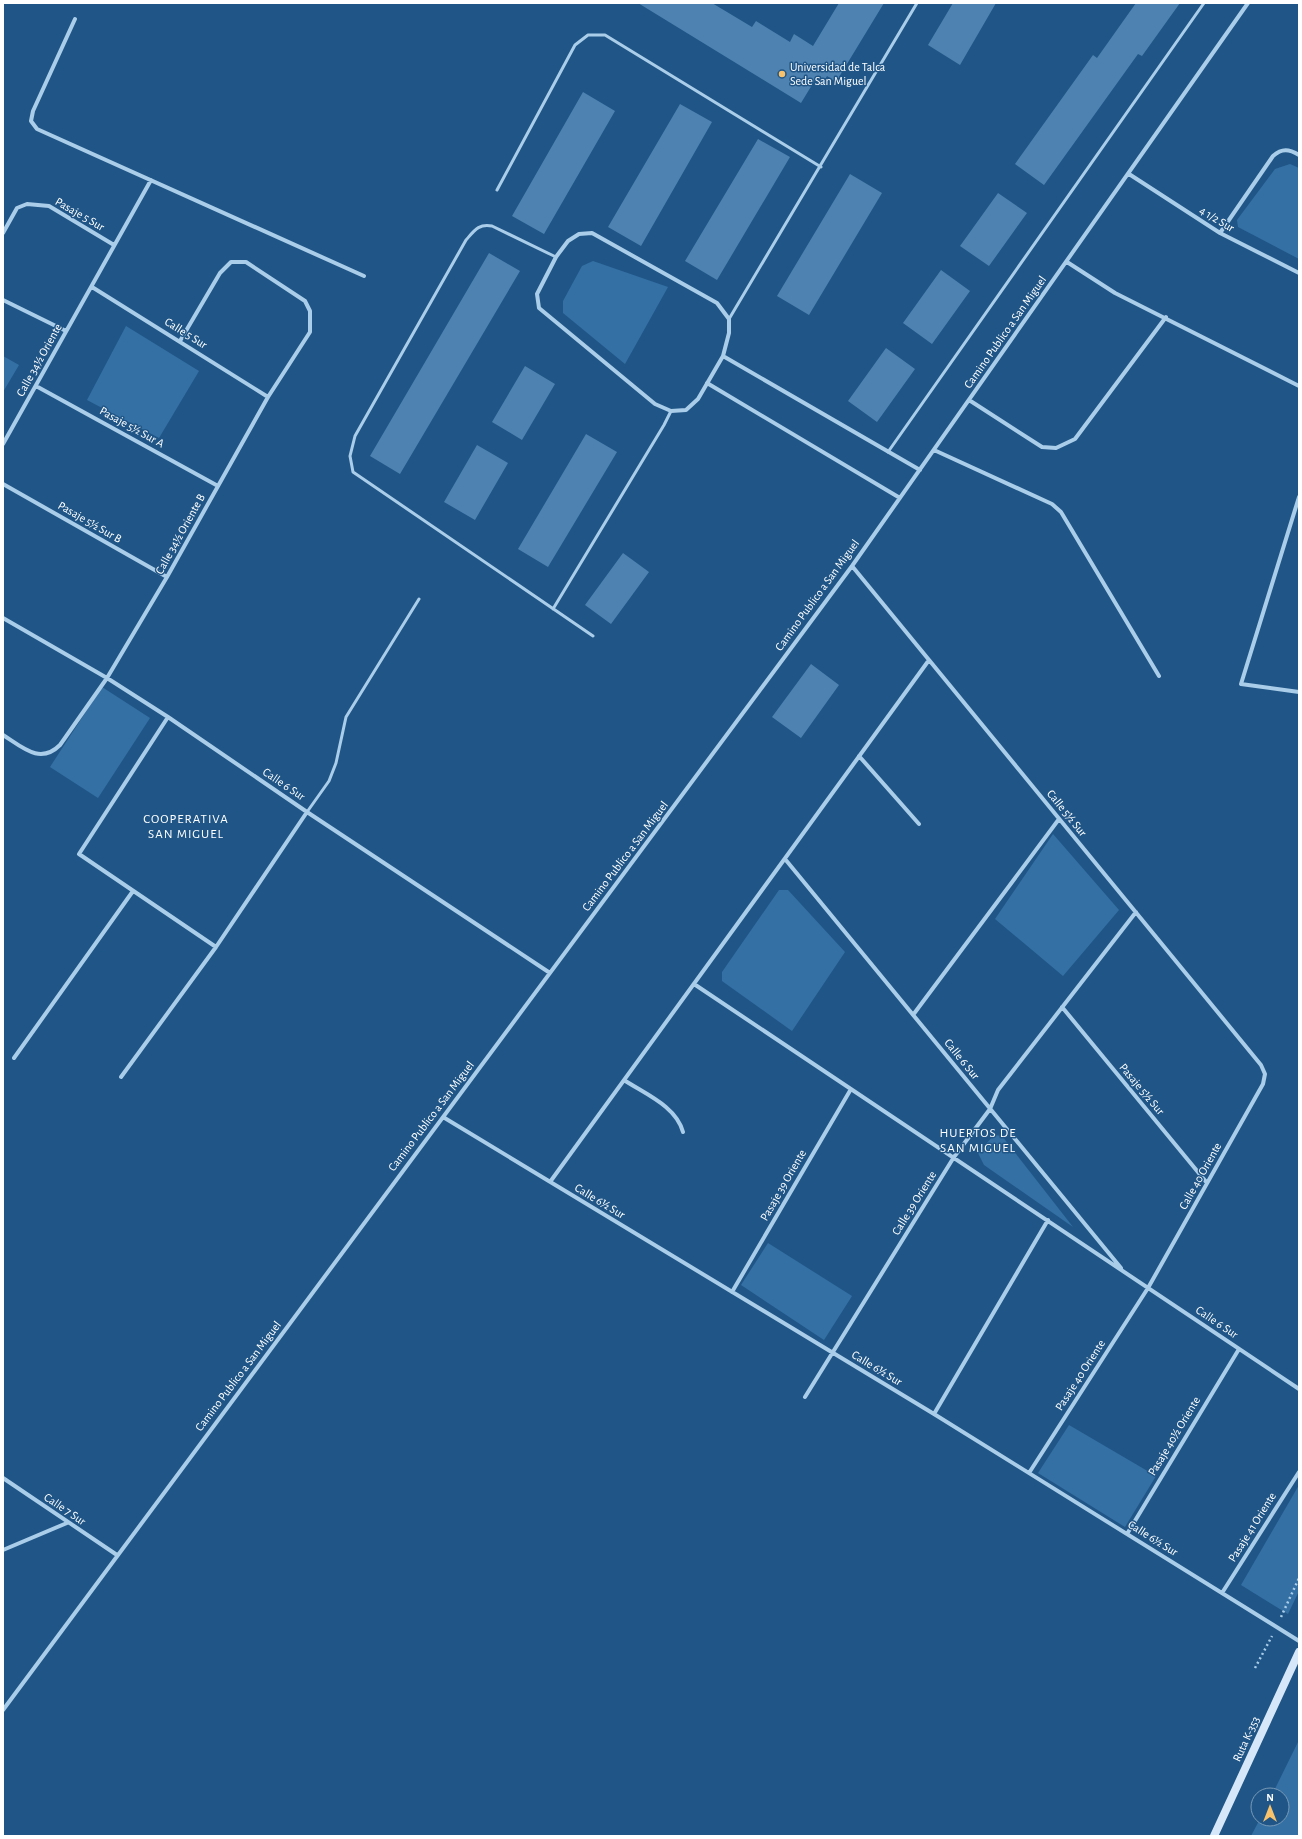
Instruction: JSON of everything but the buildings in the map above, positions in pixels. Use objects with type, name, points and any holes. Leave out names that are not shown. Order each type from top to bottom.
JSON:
[{"type":"street","name":"Camino Publico a San Miguel","points":[[3,1710],[852,566],[1248,3]]},
{"type":"street","points":[[75,18],[33,111],[31,121],[37,129],[364,276]]},
{"type":"street","points":[[1220,233],[1273,156],[1282,150],[1299,155]]},
{"type":"street","name":"4 1/2 Sur","points":[[1129,174],[1220,233],[1299,272]]},
{"type":"street","name":"Calle 34½ Oriente","points":[[3,444],[151,180]]},
{"type":"street","name":"Pasaje 5 Sur","points":[[3,233],[17,208],[27,204],[49,206],[114,245]]},
{"type":"street","points":[[592,233],[717,303],[729,319],[729,333],[723,356],[698,399],[686,410],[671,411],[655,404],[539,308],[537,294],[556,257],[568,241],[579,234],[592,233]]},
{"type":"street","name":"Calle 34½ Oriente B","points":[[3,735],[28,751],[40,755],[52,753],[60,745],[107,678],[167,578],[268,397],[310,332],[310,311],[305,300],[246,262],[231,262],[220,273],[180,341]]},
{"type":"street","points":[[1067,262],[1115,293],[1166,317],[1299,386]]},
{"type":"street","name":"Calle 5 Sur","points":[[92,287],[268,397]]},
{"type":"street","points":[[3,300],[66,331]]},
{"type":"street","points":[[969,400],[1042,447],[1056,448],[1075,439],[1166,317]]},
{"type":"street","points":[[723,356],[920,470]]},
{"type":"street","points":[[707,383],[900,498]]},
{"type":"street","name":"Pasaje 5½ Sur A","points":[[36,386],[218,486]]},
{"type":"street","points":[[934,450],[1052,504],[1061,512],[1159,676]]},
{"type":"street","name":"Pasaje 5½ Sur B","points":[[3,484],[167,578]]},
{"type":"street","points":[[1299,497],[1241,684],[1299,692]]},
{"type":"street","name":"Calle 5½ Sur","points":[[852,566],[1261,1065],[1265,1074]]},
{"type":"street","name":"Calle 6 Sur","points":[[3,618],[107,678],[168,717],[307,812],[550,973]]},
{"type":"street","points":[[550,1182],[929,660]]},
{"type":"street","points":[[168,717],[79,854],[216,947]]},
{"type":"street","points":[[859,756],[919,824]]},
{"type":"street","points":[[121,1077],[216,947],[307,812]]},
{"type":"street","points":[[913,1015],[1059,819]]},
{"type":"street","name":"Calle 6 Sur","points":[[785,859],[1124,1272]]},
{"type":"street","points":[[14,1058],[133,891]]},
{"type":"street","name":"Calle 39 Oriente","points":[[805,1397],[954,1157],[990,1109],[998,1090],[1136,912]]},
{"type":"street","name":"Calle 6 Sur","points":[[694,984],[1299,1389]]},
{"type":"street","name":"Pasaje 5½ Sur","points":[[1062,1007],[1207,1183]]},
{"type":"street","name":"Calle 40 Oriente","points":[[1148,1288],[1263,1084],[1265,1074]]},
{"type":"street","points":[[624,1080],[674,1114],[678,1119],[683,1132]]},
{"type":"street","name":"Pasaje 39 Oriente","points":[[732,1292],[851,1089]]},
{"type":"street","name":"Calle 6½ Sur","points":[[443,1117],[934,1414],[1299,1641]]},
{"type":"street","points":[[934,1414],[1048,1220]]},
{"type":"street","name":"Pasaje 40 Oriente","points":[[1029,1474],[1148,1288]]},
{"type":"street","name":"Pasaje 40½ Oriente","points":[[1127,1534],[1239,1349]]},
{"type":"street","name":"Pasaje 41 Oriente","points":[[1222,1593],[1299,1472]]},
{"type":"street","name":"Calle 7 Sur","points":[[3,1478],[67,1523],[117,1555]]},
{"type":"street","points":[[3,1550],[67,1523]]},
{"type":"street","name":"Ruta K-353","points":[[1214,1836],[1299,1652]]},
{"type":"lane","points":[[729,319],[821,167],[917,3]]},
{"type":"lane","points":[[888,452],[1204,3]]},
{"type":"lane","points":[[497,190],[575,45],[588,35],[605,35],[821,167]]},
{"type":"lane","points":[[556,257],[492,226],[485,225],[477,228],[466,240],[355,436],[350,456],[353,472],[593,636]]},
{"type":"lane","points":[[553,609],[671,411]]},
{"type":"lane","points":[[307,812],[329,781],[334,769],[346,717],[419,599]]},
{"type":"shaded area","points":[[1290,164],[1299,168],[1299,259],[1238,227],[1237,220],[1275,169]]},
{"type":"shaded area","points":[[593,261],[668,287],[625,364],[563,313],[563,301],[582,266]]},
{"type":"shaded area","points":[[126,326],[199,371],[159,438],[87,400]]},
{"type":"shaded area","points":[[3,356],[19,365],[3,392]]},
{"type":"shaded area","points":[[102,687],[150,718],[98,798],[50,767]]},
{"type":"shaded area","points":[[1053,834],[1119,910],[1063,976],[995,919]]},
{"type":"shaded area","points":[[779,890],[788,890],[845,952],[792,1031],[722,981],[722,972]]},
{"type":"shaded area","points":[[994,1135],[1002,1136],[1073,1227],[984,1165],[978,1153]]},
{"type":"shaded area","points":[[768,1243],[852,1296],[824,1340],[741,1285]]},
{"type":"shaded area","points":[[1069,1425],[1156,1476],[1125,1527],[1038,1473]]},
{"type":"shaded area","points":[[1299,1485],[1299,1591],[1288,1614],[1241,1585]]},
{"type":"shaded area","points":[[1299,1740],[1299,1836],[1251,1836],[1256,1827],[1290,1827],[1290,1787],[1276,1787]]},
{"type":"place","name":"Universidad de Talca Sede San Miguel","points":[[782,74]]},
{"type":"district","name":"COOPERATIVA SAN MIGUEL","points":[[186,826]]},
{"type":"district","name":"HUERTOS DE SAN MIGUEL","points":[[978,1140]]}]
